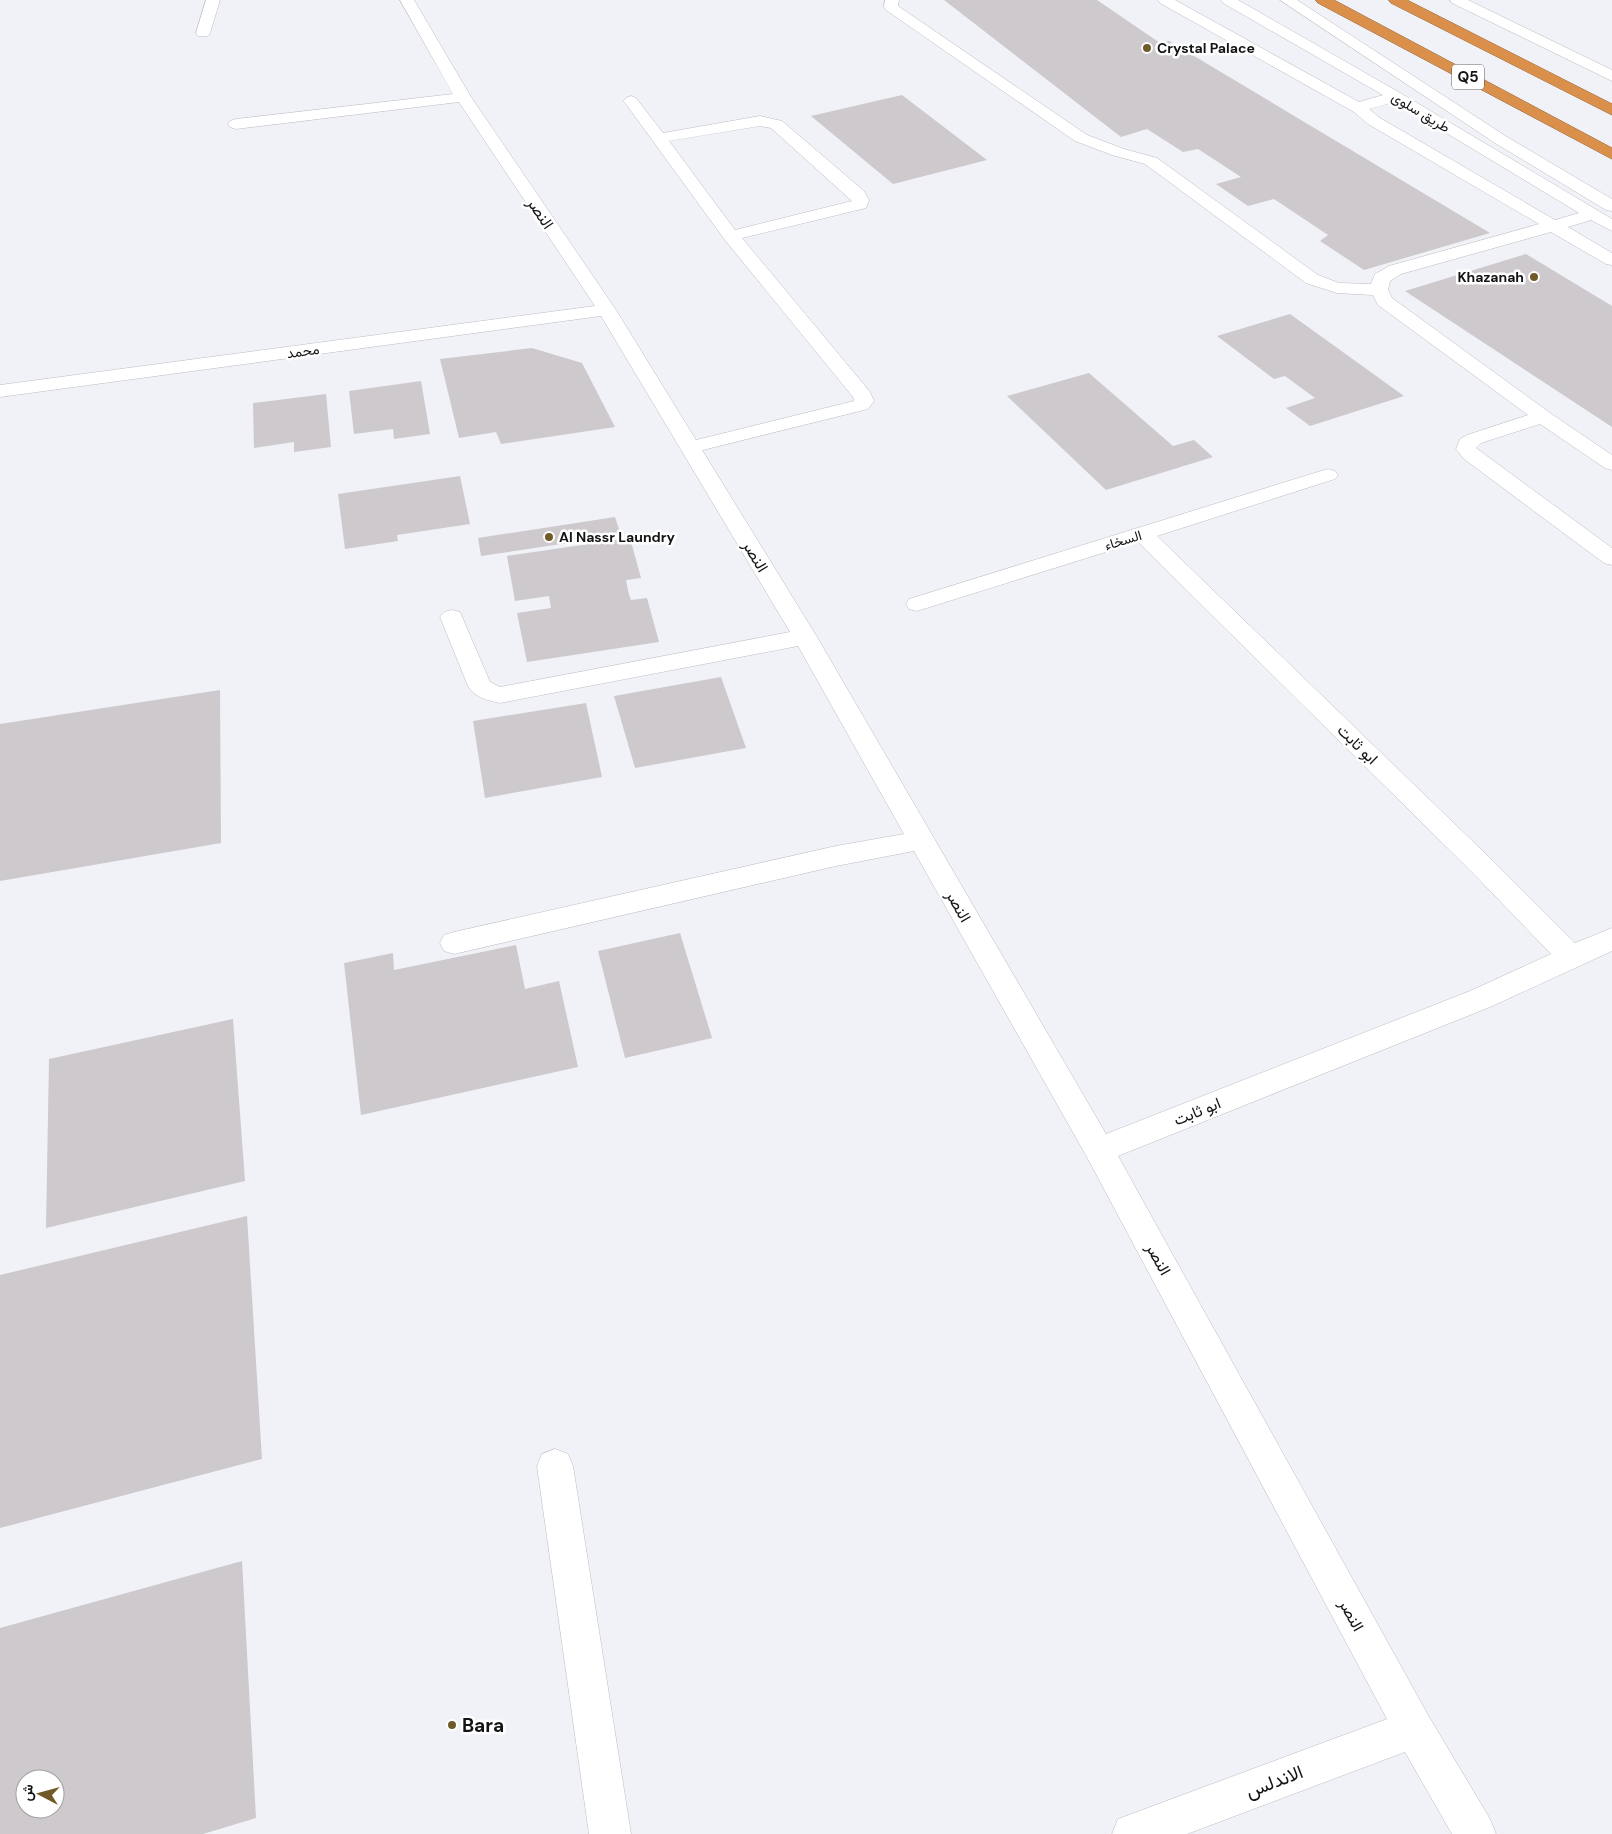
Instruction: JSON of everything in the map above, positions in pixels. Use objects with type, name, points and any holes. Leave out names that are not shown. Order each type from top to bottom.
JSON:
[{"type":"highway","name":"Q5","points":[[1323,0],[1612,154]]},
{"type":"highway","name":"Q5","points":[[1396,0],[1612,110]]},
{"type":"street","points":[[203,33],[213,0]]},
{"type":"street","name":"النصر","points":[[407,0],[463,97],[606,310],[691,447],[805,638],[1099,1150],[1414,1729],[1475,1834]]},
{"type":"street","points":[[892,0],[891,7],[1081,138],[1118,152],[1151,161],[1312,279],[1337,288],[1379,290]]},
{"type":"street","points":[[1165,0],[1360,109],[1374,121],[1612,260]]},
{"type":"street","name":"طريق سلوى","points":[[1228,0],[1397,97],[1612,226]]},
{"type":"street","name":"طريق سلوى","points":[[1287,0],[1501,140],[1612,206]]},
{"type":"street","points":[[1457,0],[1612,76]]},
{"type":"street","points":[[236,124],[463,97]]},
{"type":"street","points":[[1360,109],[1366,104],[1397,97]]},
{"type":"street","points":[[631,101],[731,236],[863,396],[864,401],[861,405],[691,447]]},
{"type":"street","points":[[660,138],[760,120],[768,121],[776,124],[861,200],[860,204],[731,236]]},
{"type":"street","points":[[1591,215],[1395,270],[1382,278],[1379,290],[1385,301],[1543,417],[1612,464]]},
{"type":"street","name":"محمد","points":[[0,391],[606,310]]},
{"type":"street","points":[[1543,417],[1474,439],[1467,443],[1466,449],[1471,455],[1612,558]]},
{"type":"street","name":"السخاء","points":[[917,604],[1328,475]]},
{"type":"street","name":"ابو ثابت","points":[[1143,534],[1483,867],[1570,956]]},
{"type":"street","points":[[452,617],[480,686],[490,693],[500,695],[805,638]]},
{"type":"street","points":[[454,943],[836,856],[921,840]]},
{"type":"street","name":"ابو ثابت","points":[[1099,1150],[1480,999],[1528,978],[1570,956],[1612,939]]},
{"type":"street","points":[[555,1466],[610,1834]]},
{"type":"street","name":"الاندلس","points":[[1133,1834],[1414,1729]]},
{"type":"building","points":[[944,0],[1097,0],[1160,43],[1169,41],[1490,233],[1364,270],[1320,241],[1328,235],[1274,199],[1248,206],[1216,184],[1241,177],[1198,149],[1183,152],[1147,129],[1121,137]]},
{"type":"building","points":[[902,95],[987,160],[893,184],[811,116]]},
{"type":"building","points":[[1526,254],[1612,306],[1612,427],[1405,291]]},
{"type":"building","points":[[1290,314],[1404,396],[1310,426],[1286,408],[1315,398],[1285,376],[1274,379],[1217,336]]},
{"type":"building","points":[[532,348],[582,363],[615,427],[501,444],[496,432],[459,438],[440,359]]},
{"type":"building","points":[[1089,373],[1173,446],[1194,440],[1213,457],[1106,490],[1007,396]]},
{"type":"building","points":[[421,381],[430,434],[394,439],[393,429],[354,434],[349,391]]},
{"type":"building","points":[[326,394],[331,447],[294,452],[294,442],[254,448],[253,403]]},
{"type":"building","points":[[460,476],[470,524],[397,535],[398,541],[345,549],[338,494]]},
{"type":"building","name":"Al Nassr Laundry","points":[[615,517],[621,535],[481,556],[478,538]]},
{"type":"building","points":[[630,538],[641,578],[626,580],[628,591],[631,600],[647,598],[659,642],[527,662],[517,613],[551,608],[549,596],[515,601],[507,556]]},
{"type":"building","points":[[721,677],[746,748],[635,768],[614,696]]},
{"type":"building","points":[[220,690],[221,843],[0,881],[0,724]]},
{"type":"building","points":[[586,703],[602,777],[485,798],[473,721]]},
{"type":"building","points":[[680,933],[712,1038],[625,1058],[598,951]]},
{"type":"building","points":[[516,945],[525,989],[559,981],[578,1067],[361,1115],[344,963],[393,953],[394,970]]},
{"type":"building","points":[[233,1019],[245,1181],[46,1228],[49,1059]]},
{"type":"building","points":[[247,1216],[262,1459],[0,1528],[0,1275]]},
{"type":"building","points":[[242,1561],[256,1818],[203,1834],[0,1834],[0,1628]]},
{"type":"place","name":"Crystal Palace","points":[[1147,48]]},
{"type":"place","name":"Khazanah","points":[[1534,277]]},
{"type":"place","name":"Al Nassr Laundry","points":[[549,537]]},
{"type":"place","name":"Bara","points":[[452,1725]]}]
